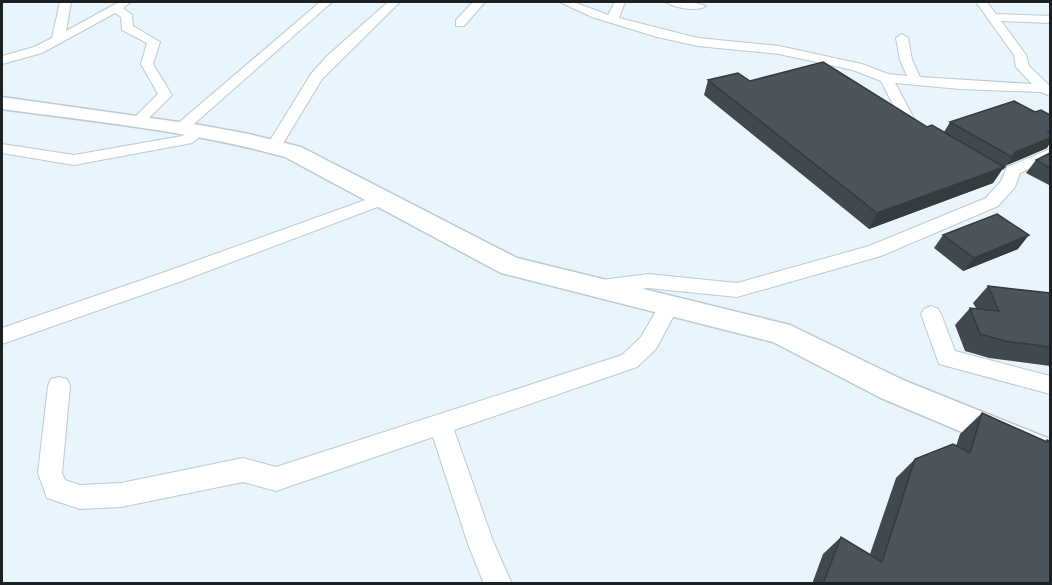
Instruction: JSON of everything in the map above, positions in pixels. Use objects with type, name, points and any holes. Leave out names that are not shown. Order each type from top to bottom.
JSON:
[{"type":"street","points":[[58,40],[65,2]]},
{"type":"street","points":[[2,60],[38,50],[114,5],[128,2]]},
{"type":"street","points":[[2,150],[74,160],[187,140],[191,130],[326,2]]},
{"type":"street","points":[[274,147],[316,77],[332,59],[394,2]]},
{"type":"street","points":[[460,23],[479,2]]},
{"type":"street","points":[[566,2],[612,20],[698,42],[779,50],[857,67],[886,78],[1047,91]]},
{"type":"street","points":[[612,20],[620,2]]},
{"type":"street","points":[[672,2],[700,6]]},
{"type":"street","points":[[982,2],[1020,55],[1023,67],[1047,91]]},
{"type":"street","points":[[114,5],[126,15],[129,24],[126,27],[154,42],[147,64],[165,95],[137,122]]},
{"type":"street","points":[[993,17],[1050,20]]},
{"type":"street","points":[[902,38],[906,60],[915,80]]},
{"type":"street","points":[[886,78],[909,123],[929,135]]},
{"type":"street","points":[[2,104],[191,130],[293,152],[510,266],[780,333],[892,389],[1050,454]]},
{"type":"street","points":[[602,287],[648,281],[737,290],[875,251],[992,202],[1004,180],[1013,170],[1050,154]]},
{"type":"street","points":[[2,336],[172,277],[382,199]]},
{"type":"street","points":[[59,386],[50,473],[56,489],[80,497],[121,495],[243,470],[276,478],[629,361],[643,352],[651,342],[670,304]]},
{"type":"street","points":[[931,314],[947,358],[1050,385]]},
{"type":"street","points":[[440,423],[480,544],[498,584]]},
{"type":"building","points":[[823,62],[927,127],[932,125],[1004,167],[877,213],[708,80],[738,73],[750,81]]},
{"type":"building","points":[[1014,101],[1035,112],[1041,110],[1050,115],[1050,131],[1048,132],[1050,138],[1015,152],[1012,157],[950,122]]},
{"type":"building","points":[[1050,153],[1050,168],[1036,160]]},
{"type":"building","points":[[997,214],[1029,235],[974,258],[943,235]]},
{"type":"building","points":[[988,286],[1050,293],[1050,347],[1005,341],[980,334],[970,308],[999,311]]},
{"type":"building","points":[[982,413],[1047,442],[1047,440],[1050,441],[1050,584],[823,584],[841,537],[882,562],[915,459],[953,444],[970,453]]}]
